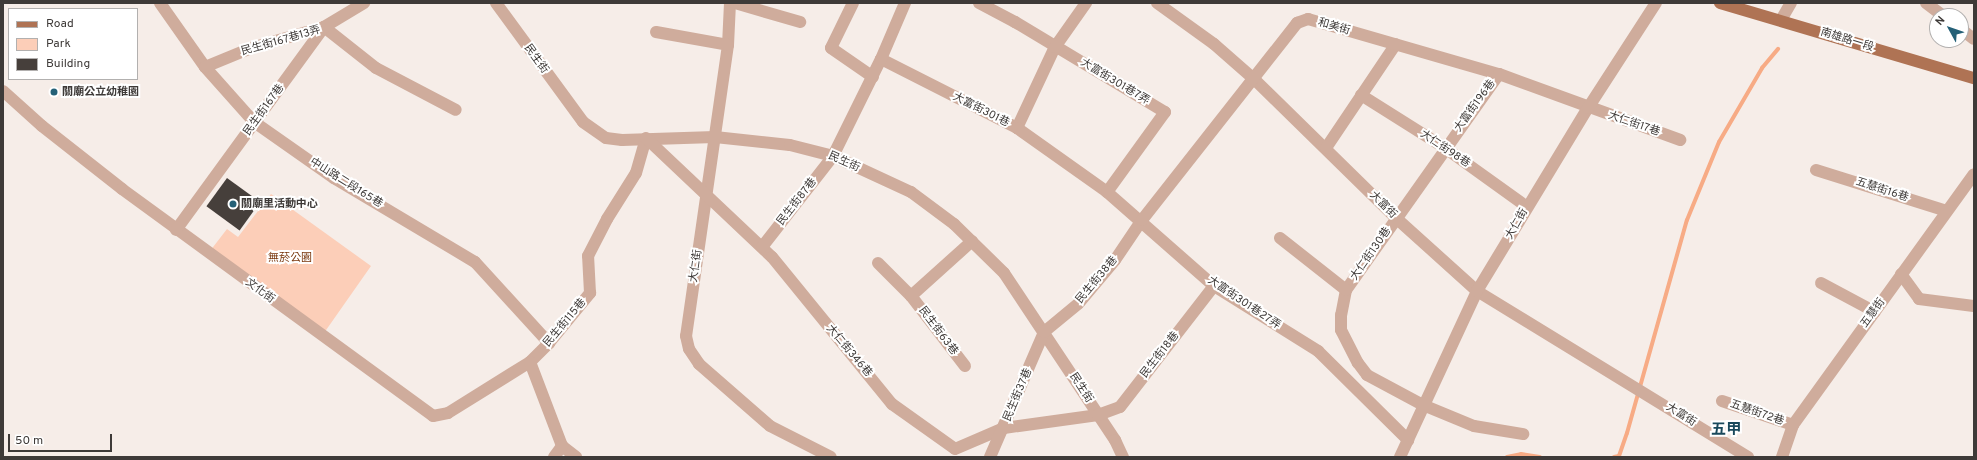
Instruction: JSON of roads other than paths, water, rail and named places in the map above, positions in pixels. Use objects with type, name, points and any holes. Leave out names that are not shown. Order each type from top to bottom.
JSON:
[{"type":"main road","name":"南雄路一段","points":[[1720,3],[1974,78]]},
{"type":"street","name":"中山路二段165巷","points":[[160,3],[205,67],[254,122],[334,178],[475,262],[549,343]]},
{"type":"street","name":"民生街167巷","points":[[176,230],[324,27],[364,3]]},
{"type":"street","name":"民生街","points":[[496,3],[583,122],[606,138],[715,137],[790,145],[833,156],[911,192],[954,224],[1004,273],[1098,415],[1123,457]]},
{"type":"street","name":"大仁街","points":[[730,3],[728,45],[686,336],[692,357],[770,426],[832,457]]},
{"type":"street","points":[[735,3],[800,22]]},
{"type":"street","points":[[853,3],[831,48],[873,77]]},
{"type":"street","points":[[833,156],[873,77],[905,3]]},
{"type":"street","name":"大富街301巷7弄","points":[[979,3],[1165,112],[1107,192]]},
{"type":"street","name":"大富街301巷","points":[[881,59],[1017,128],[1055,47],[1086,3]]},
{"type":"street","name":"大富街","points":[[1157,3],[1214,44],[1254,79],[1396,218],[1477,291],[1655,398],[1748,457]]},
{"type":"street","name":"大仁街","points":[[1400,457],[1477,291],[1588,108],[1656,3]]},
{"type":"street","points":[[1781,20],[1791,3]]},
{"type":"street","name":"和美街","points":[[1142,220],[1297,23],[1308,19],[1499,74],[1588,108]]},
{"type":"street","name":"民生街167巷13弄","points":[[205,67],[251,48],[324,27],[376,68],[456,110]]},
{"type":"street","points":[[656,32],[728,45]]},
{"type":"street","points":[[1326,148],[1396,44]]},
{"type":"street","name":"大富街196巷","points":[[1396,218],[1499,74]]},
{"type":"street","name":"文化街","points":[[3,91],[42,126],[176,230],[433,416],[448,413],[530,362]]},
{"type":"street","name":"大仁街98巷","points":[[1361,95],[1445,148],[1527,207]]},
{"type":"street","name":"大仁街17巷","points":[[1588,108],[1680,140]]},
{"type":"street","name":"大富街301巷27弄","points":[[1017,128],[1107,192],[1142,220],[1214,286],[1318,352],[1408,440]]},
{"type":"street","name":"大仁街346巷","points":[[646,138],[707,193],[762,247],[892,404],[955,449],[1004,428],[1098,415]]},
{"type":"street","name":"民生街115巷","points":[[530,362],[549,343],[590,293],[588,256],[607,219],[636,173],[646,138]]},
{"type":"street","name":"民生街87巷","points":[[762,247],[833,156]]},
{"type":"street","name":"五慧街16巷","points":[[1816,170],[1947,211]]},
{"type":"street","name":"五慧街","points":[[1782,457],[1793,426],[1974,174]]},
{"type":"street","name":"大仁街130巷","points":[[1396,218],[1346,290],[1341,315],[1341,330],[1358,363],[1367,376],[1423,405],[1474,426],[1523,434]]},
{"type":"street","name":"民生街38巷","points":[[1044,332],[1079,303],[1115,260],[1142,220]]},
{"type":"street","name":"大仁街130巷","points":[[1280,238],[1346,290]]},
{"type":"street","name":"民生街63巷","points":[[911,296],[972,241]]},
{"type":"street","name":"民生街63巷","points":[[878,263],[911,296],[964,366]]},
{"type":"street","points":[[1901,274],[1919,299],[1974,306]]},
{"type":"street","points":[[1821,283],[1875,312]]},
{"type":"street","name":"民生街18巷","points":[[1098,415],[1120,407],[1214,286]]},
{"type":"street","name":"民生街37巷","points":[[990,457],[1004,428],[1044,332]]},
{"type":"street","points":[[530,362],[562,446],[576,457]]},
{"type":"street","name":"五慧街72巷","points":[[1722,401],[1793,426]]},
{"type":"street","points":[[554,457],[562,446]]},
{"type":"waterway","points":[[1614,457],[1619,456],[1627,433],[1687,220],[1719,142],[1762,68],[1778,49]]},
{"type":"waterway","points":[[1507,457],[1521,454],[1540,457]]},
{"type":"place","name":"關廟公立幼稚園","points":[[54,92]]},
{"type":"place","name":"關廟里活動中心","points":[[233,204]]},
{"type":"district","name":"五甲","points":[[1726,431]]},
{"type":"park label","name":"無菸公園","points":[[290,258]]}]
